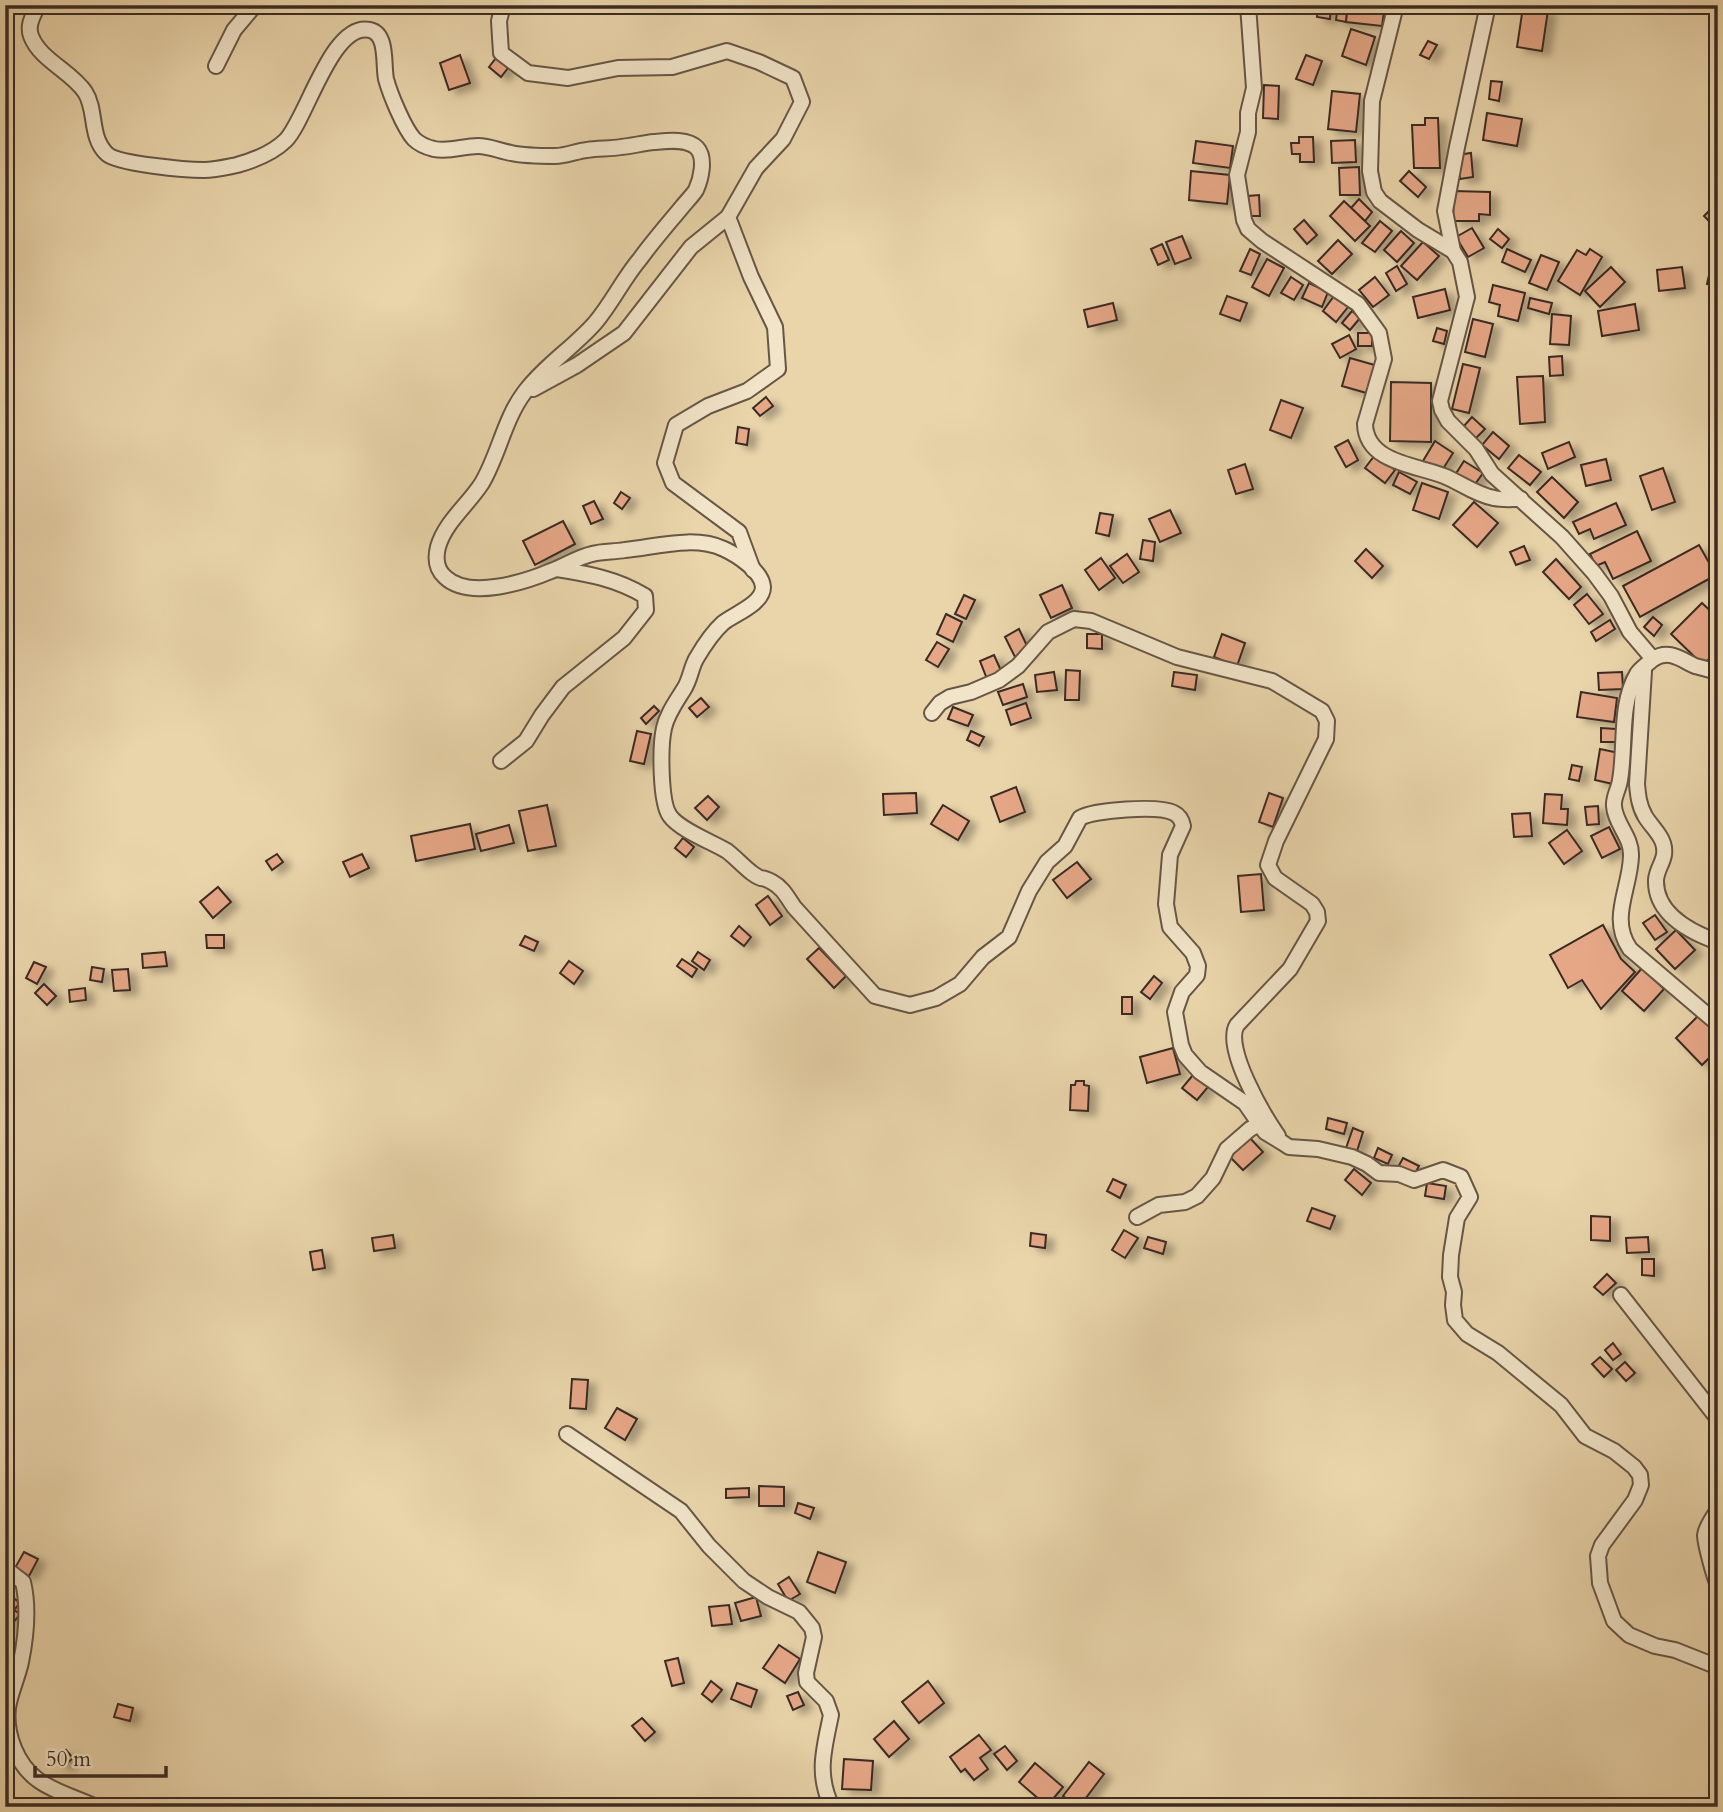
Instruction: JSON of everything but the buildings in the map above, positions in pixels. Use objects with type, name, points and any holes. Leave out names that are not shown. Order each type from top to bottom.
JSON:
[{"type":"street","points":[[38,5],[29,30],[36,44],[86,93],[98,139],[108,156],[123,161],[204,170],[231,166],[269,153],[289,138],[324,65],[340,44],[359,31],[367,29],[380,37],[385,60],[384,73],[410,134],[425,146],[455,150],[484,146],[510,153],[539,156],[565,156],[580,150],[649,142],[682,142],[697,148],[702,158],[694,194],[633,267],[592,326],[545,368],[523,395],[508,421],[503,439],[481,484],[443,535],[436,551],[436,564],[442,575],[452,583],[467,587],[506,586],[591,554],[701,543],[729,552],[754,571]]},
{"type":"street","points":[[216,66],[234,30],[255,5]]},
{"type":"street","points":[[502,5],[499,21],[501,54],[528,73],[568,78],[618,68],[672,67],[727,51],[793,78],[802,102],[783,139],[756,168],[728,217],[691,247],[624,333],[576,365],[523,395]]},
{"type":"street","points":[[1248,5],[1254,88],[1248,113],[1248,132],[1237,175],[1242,212],[1248,229],[1272,248],[1358,304],[1374,325],[1381,340],[1384,359],[1365,424],[1365,433],[1377,449],[1400,464],[1443,476],[1479,494],[1494,499],[1521,499]]},
{"type":"street","points":[[1396,5],[1372,101],[1369,159],[1371,182],[1374,192],[1388,209],[1453,251],[1461,262],[1466,297],[1440,401],[1442,410],[1457,432],[1476,449],[1492,474],[1562,537],[1594,573],[1611,596],[1648,663],[1637,784],[1644,815],[1662,839],[1664,846],[1662,865],[1656,877],[1657,887],[1666,910],[1674,919],[1718,942]]},
{"type":"street","points":[[1453,251],[1445,211],[1488,5]]},
{"type":"street","points":[[728,217],[751,277],[775,327],[778,369],[747,391],[708,406],[676,425],[665,463],[673,483],[739,532],[763,587],[762,594],[724,621],[713,634],[695,661],[687,686],[677,698],[666,720],[663,739],[663,789],[666,808],[672,819],[727,852],[759,878],[776,884],[783,890],[793,907],[875,996],[910,1005],[950,992],[966,979],[983,957],[1004,942],[1029,891],[1047,862],[1065,846],[1080,818],[1096,813],[1153,809],[1174,813],[1183,826],[1170,855],[1166,891],[1167,917],[1176,936],[1196,959],[1198,970],[1182,992],[1175,1012],[1181,1045],[1192,1065],[1245,1103],[1258,1125],[1289,1147],[1318,1149],[1352,1157],[1379,1173],[1399,1174],[1414,1180],[1443,1170],[1461,1177],[1470,1197],[1457,1218],[1451,1255],[1450,1277],[1454,1293],[1455,1320],[1467,1334],[1498,1353],[1561,1405],[1585,1436],[1614,1451],[1640,1475],[1641,1485],[1635,1500],[1602,1545],[1598,1556],[1600,1583],[1614,1621],[1629,1635],[1718,1667]]},
{"type":"street","points":[[501,761],[526,741],[563,687],[624,638],[646,610],[645,596],[625,584],[590,574],[556,569]]},
{"type":"street","points":[[932,713],[940,703],[950,697],[971,692],[999,680],[1018,666],[1048,632],[1074,618],[1091,621],[1177,657],[1272,681],[1322,712],[1327,721],[1326,739],[1276,841],[1268,865],[1275,878],[1312,904],[1318,921],[1290,969],[1237,1025],[1233,1037],[1241,1066],[1270,1124],[1283,1143]]},
{"type":"street","points":[[1718,673],[1673,654],[1660,654],[1638,673],[1629,698],[1620,779],[1613,802],[1631,849],[1619,922],[1622,937],[1630,949],[1718,1024]]},
{"type":"street","points":[[1137,1217],[1159,1205],[1185,1202],[1197,1196],[1213,1178],[1227,1149],[1258,1125]]},
{"type":"street","points":[[1621,1295],[1718,1419]]},
{"type":"street","points":[[566,1434],[681,1511],[709,1546],[744,1581],[768,1597],[793,1608],[811,1628],[814,1644],[806,1673],[807,1682],[826,1701],[830,1709],[822,1775],[823,1786],[832,1807]]},
{"type":"street","points":[[1718,1510],[1705,1536],[1712,1571],[1718,1585]]},
{"type":"street","points":[[5,1569],[23,1582],[26,1606],[21,1664],[8,1708],[10,1737],[15,1751],[39,1781],[96,1807]]}]
